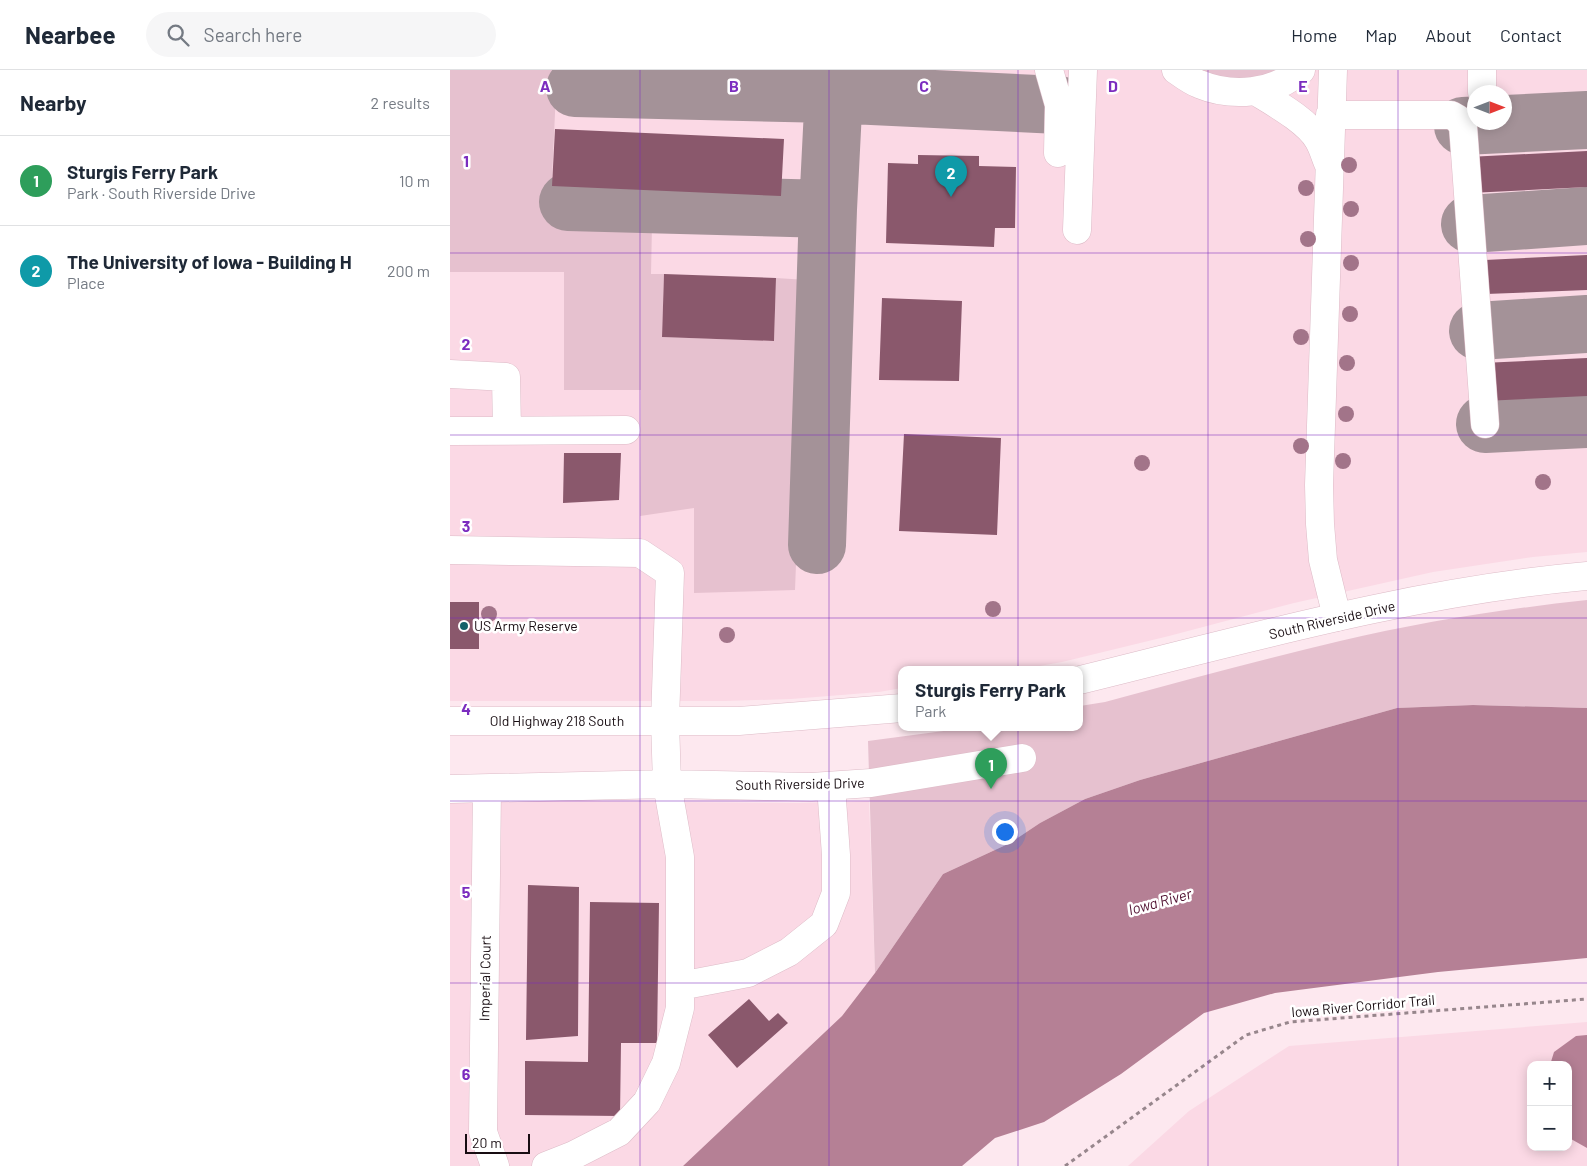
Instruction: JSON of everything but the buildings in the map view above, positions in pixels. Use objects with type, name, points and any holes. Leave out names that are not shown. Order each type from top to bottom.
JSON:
[{"type":"street","points":[[1048,70],[1059,105],[1058,154]]},
{"type":"street","points":[[1077,230],[1083,70]]},
{"type":"street","points":[[1176,70],[1199,84],[1228,92],[1257,92],[1278,84],[1301,70]]},
{"type":"street","points":[[1333,70],[1319,485],[1323,560],[1337,617]]},
{"type":"street","points":[[1482,70],[1482,85]]},
{"type":"street","points":[[1257,92],[1295,117],[1319,139],[1329,164]]},
{"type":"street","points":[[1330,115],[1451,115],[1467,122]]},
{"type":"street","points":[[1473,130],[1485,424]]},
{"type":"street","points":[[450,374],[506,377],[507,430]]},
{"type":"street","points":[[450,431],[626,430]]},
{"type":"street","points":[[450,550],[640,553],[670,573],[665,721],[667,784],[680,857],[680,1008],[666,1063],[647,1102],[619,1132],[574,1155],[546,1166]]},
{"type":"street","name":"South Riverside Drive","points":[[1083,679],[1337,617],[1504,586],[1587,576]]},
{"type":"street","points":[[665,721],[739,721],[898,708]]},
{"type":"street","name":"Old Highway 218 South","points":[[450,721],[665,721]]},
{"type":"street","name":"South Riverside Drive","points":[[450,789],[667,784],[831,786],[871,783],[1022,758]]},
{"type":"street","points":[[680,986],[748,973],[789,952],[824,924],[836,893],[836,855],[831,786]]},
{"type":"street","name":"Imperial Court","points":[[487,789],[483,1132],[495,1166]]},
{"type":"path","name":"Iowa River Corridor Trail","points":[[1065,1166],[1246,1035],[1290,1022],[1587,999]]},
{"type":"shaded area","points":[[450,70],[1587,70],[1587,552],[1533,557],[1433,572],[1294,603],[1169,636],[1040,666],[898,666],[898,689],[791,699],[725,701],[450,701]]},
{"type":"shaded area","points":[[450,70],[557,70],[550,221],[652,225],[651,274],[664,274],[662,337],[774,341],[776,278],[807,280],[795,590],[694,593],[694,508],[640,516],[641,390],[564,390],[564,272],[450,272]]},
{"type":"shaded area","points":[[1191,70],[1282,70],[1237,82]]},
{"type":"shaded area","points":[[1587,600],[1587,708],[1473,705],[1397,708],[1140,780],[1085,799],[1040,823],[1010,843],[943,874],[875,973],[868,741],[943,731],[1083,731],[1083,706],[1105,702],[1370,634],[1525,608]]},
{"type":"shaded area","points":[[450,800],[799,803],[869,801],[875,973],[842,1016],[683,1166],[450,1166]]},
{"type":"shaded area","points":[[1587,1022],[1587,1166],[1128,1166],[1189,1111],[1289,1046]]},
{"type":"water","name":"Iowa River","points":[[1473,705],[1587,708],[1587,958],[1438,972],[1275,993],[1204,1013],[1121,1074],[1044,1122],[995,1138],[962,1166],[683,1166],[842,1016],[875,973],[943,874],[1010,843],[1040,823],[1085,799],[1140,780],[1397,708]]},
{"type":"water","points":[[1587,1035],[1587,1148],[1572,1140],[1572,1061],[1551,1061],[1554,1052],[1576,1036]]},
{"type":"taxiway","points":[[817,545],[828,209],[835,70]]},
{"type":"taxiway","points":[[575,88],[830,94],[1059,105]]},
{"type":"taxiway","points":[[1463,126],[1587,120]]},
{"type":"taxiway","points":[[568,202],[828,209]]},
{"type":"taxiway","points":[[1470,224],[1587,216]]},
{"type":"taxiway","points":[[1478,331],[1587,324]]},
{"type":"taxiway","points":[[1485,424],[1587,419]]},
{"type":"place","name":"The University of Iowa - Building H","points":[[951,197]]},
{"type":"place","name":"US Army Reserve","points":[[464,626]]},
{"type":"place","name":"Sturgis Ferry Park","points":[[991,789]]}]
